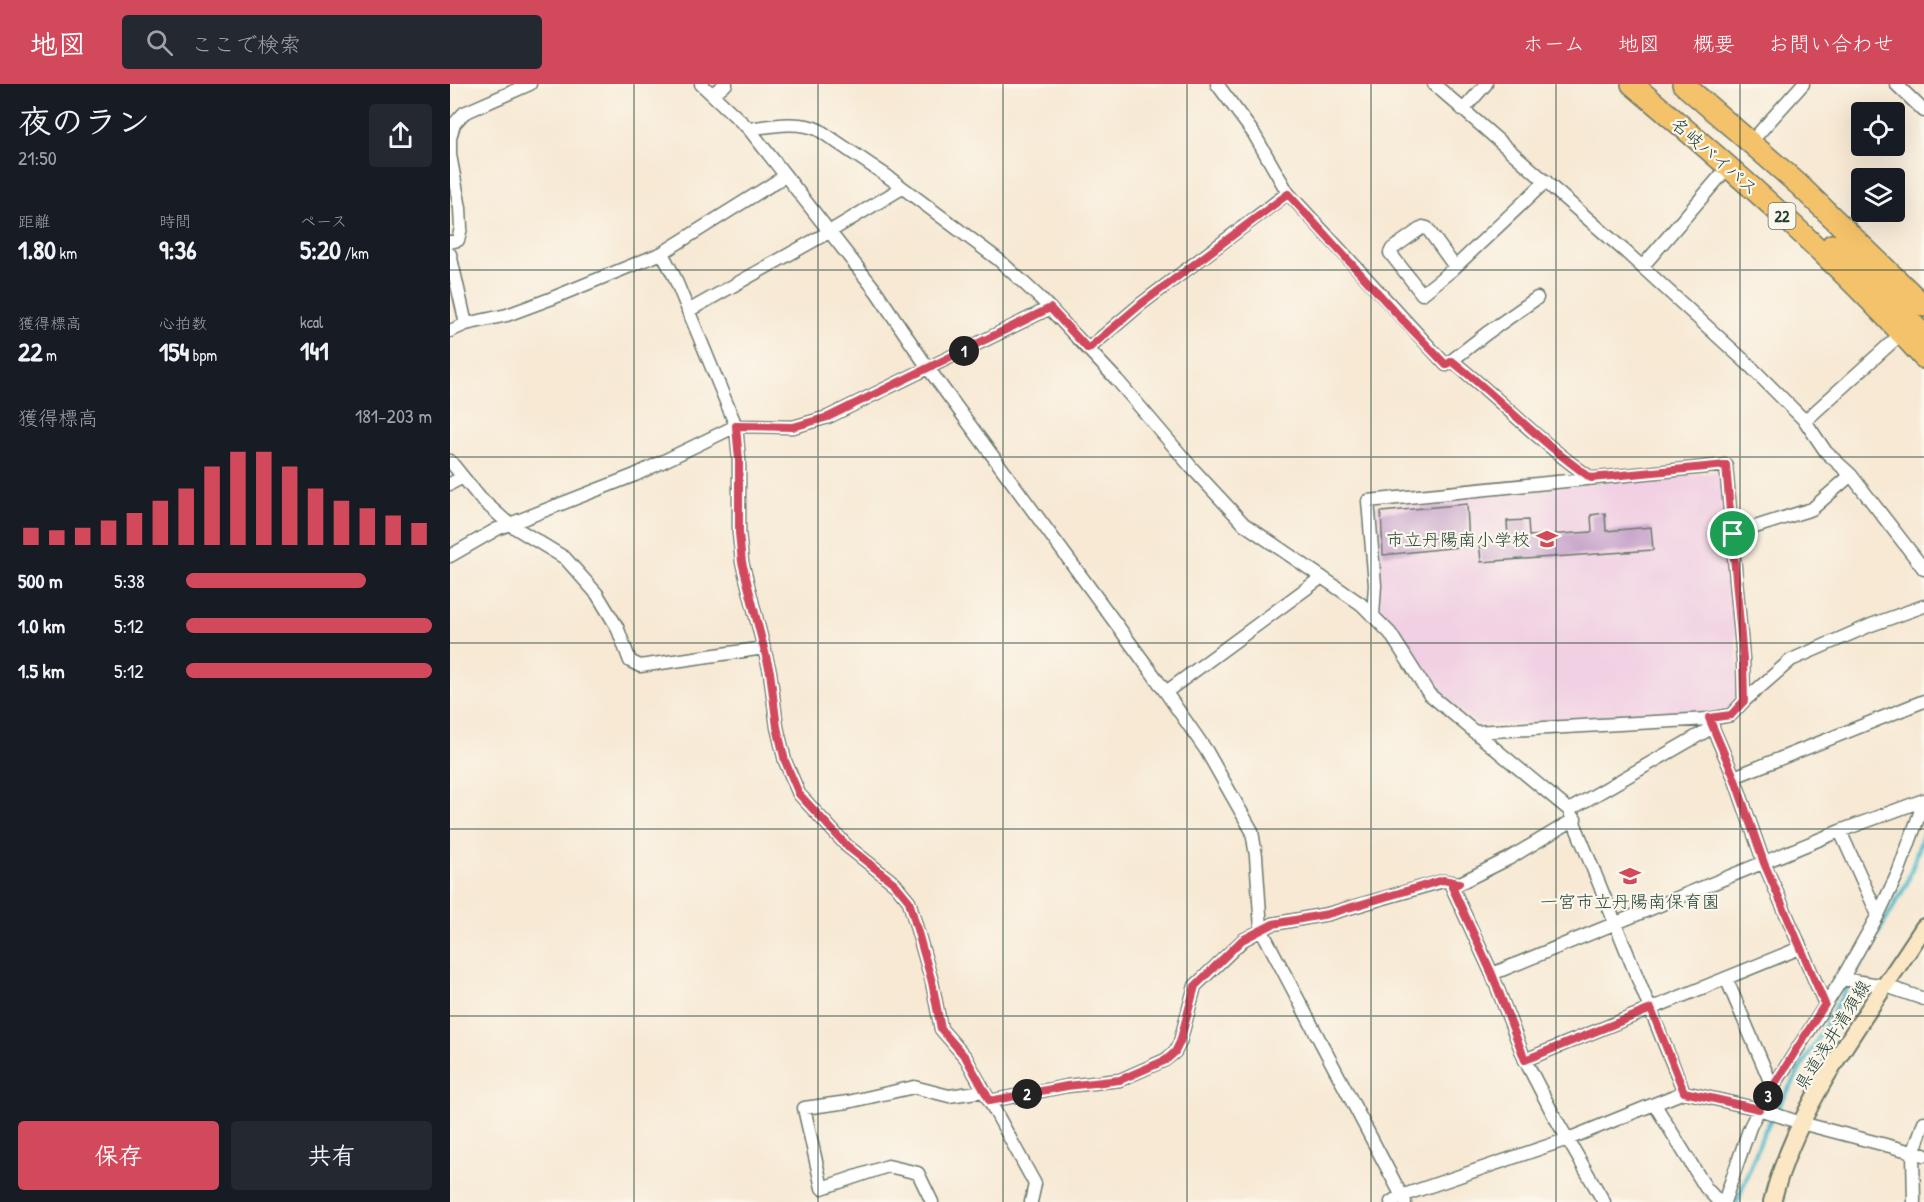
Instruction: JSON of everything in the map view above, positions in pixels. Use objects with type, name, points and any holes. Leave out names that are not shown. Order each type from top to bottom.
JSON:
[{"type":"highway","name":"名岐バイパス","points":[[1632,84],[1729,166],[1902,333],[1924,358]]},
{"type":"highway","points":[[1645,84],[1924,346]]},
{"type":"highway","points":[[1654,84],[1865,275],[1924,335]]},
{"type":"highway","points":[[1683,84],[1798,184],[1924,306]]},
{"type":"highway","name":"22","points":[[1700,84],[1886,251],[1924,293]]},
{"type":"main road","name":"県道浅井清須線","points":[[1772,1202],[1801,1123],[1835,1062],[1924,927]]},
{"type":"street","points":[[450,242],[458,240],[461,228],[460,208],[450,155],[450,138],[454,124],[464,114],[530,84]]},
{"type":"street","points":[[700,84],[749,129],[876,291],[928,369],[1166,692],[1206,750],[1252,831],[1261,929],[1399,1200],[1568,1139],[1684,1092],[1762,1110],[1801,1123],[1918,1154]]},
{"type":"street","points":[[712,94],[726,84]]},
{"type":"street","points":[[1217,84],[1254,134],[1288,194],[1446,365],[1537,298]]},
{"type":"street","points":[[1434,84],[1546,181],[1749,365],[1805,421],[1827,452],[1851,475],[1924,569]]},
{"type":"street","points":[[1463,110],[1486,84]]},
{"type":"street","points":[[1758,134],[1803,84]]},
{"type":"street","points":[[1896,84],[1924,111]]},
{"type":"street","points":[[749,129],[810,125],[902,188],[999,260],[1050,308],[1118,381],[1192,468],[1244,524],[1361,604],[1390,633],[1429,694],[1572,815],[1684,1092]]},
{"type":"street","points":[[1642,267],[1729,166]]},
{"type":"street","points":[[450,331],[466,324],[507,315],[662,253],[785,176]]},
{"type":"street","points":[[1455,267],[1427,228],[1423,227],[1392,249],[1390,253],[1422,294],[1455,267],[1546,181]]},
{"type":"street","points":[[688,310],[829,232],[902,188]]},
{"type":"street","points":[[1088,349],[1141,304],[1288,194]]},
{"type":"street","points":[[662,253],[736,426],[742,562],[770,672],[777,727],[785,761],[799,794],[847,846],[895,884],[909,901],[932,982],[941,1029],[966,1058],[1035,1184],[1032,1202]]},
{"type":"street","points":[[450,254],[466,324]]},
{"type":"street","points":[[450,556],[497,529],[635,475],[736,426],[793,427],[828,417],[1050,308]]},
{"type":"street","points":[[1805,421],[1902,333]]},
{"type":"street","points":[[1452,361],[1526,428],[1591,478]]},
{"type":"street","points":[[450,461],[480,498],[509,524],[565,558],[597,594],[617,627],[630,661],[640,666],[764,648]]},
{"type":"street","points":[[1373,616],[1375,585],[1368,501],[1726,465],[1743,659],[1744,701]]},
{"type":"street","points":[[1733,534],[1812,509],[1851,475]]},
{"type":"street","points":[[450,484],[463,477]]},
{"type":"street","points":[[1166,692],[1322,576]]},
{"type":"street","points":[[1604,1202],[1525,1060],[1492,974],[1452,887],[1508,859],[1711,723],[1731,715],[1791,660],[1871,625],[1924,606]]},
{"type":"street","points":[[1734,777],[1924,700]]},
{"type":"street","points":[[1474,732],[1711,723]]},
{"type":"street","points":[[1711,723],[1734,777],[1764,863],[1825,1004]]},
{"type":"street","points":[[1492,974],[1840,831],[1924,801]]},
{"type":"street","points":[[1724,1202],[1750,1127],[1825,1004],[1843,980],[1878,915],[1898,873],[1924,801]]},
{"type":"street","points":[[1840,831],[1878,915]]},
{"type":"street","points":[[932,1202],[918,1173],[888,1166],[822,1188],[804,1108],[848,1102],[914,1087],[949,1096],[987,1096],[1120,1080],[1166,1060],[1175,1052],[1180,1042],[1195,986],[1242,940],[1261,929],[1288,921],[1328,914],[1443,880],[1459,883]]},
{"type":"street","points":[[1525,1060],[1800,948]]},
{"type":"street","points":[[1726,978],[1773,1088]]},
{"type":"street","points":[[1843,980],[1886,986],[1924,999]]},
{"type":"street","points":[[1654,1105],[1706,1188],[1719,1202]]},
{"type":"street","points":[[1914,1202],[1918,1154],[1924,1122]]},
{"type":"shaded area","points":[[1720,472],[1724,475],[1740,699],[1730,710],[1586,722],[1478,725],[1429,686],[1391,625],[1380,615],[1374,506]]},
{"type":"building","points":[[1467,504],[1469,546],[1383,555],[1381,512]]},
{"type":"building","points":[[1605,513],[1606,531],[1651,527],[1653,550],[1481,562],[1479,540],[1508,538],[1507,521],[1528,520],[1529,536],[1592,532],[1591,515]]},
{"type":"waterway","points":[[1737,1202],[1764,1132],[1907,883],[1924,832]]},
{"type":"place","name":"市立丹陽南小学校","points":[[1547,539]]},
{"type":"place","name":"一宮市立丹陽南保育園","points":[[1630,876]]},
{"type":"route","points":[[1288,194],[1446,365],[1452,361],[1526,428],[1591,478],[1726,465],[1733,534],[1744,701],[1731,715],[1709,718],[1734,777],[1764,863],[1825,1004],[1759,1109],[1684,1092],[1651,1009],[1525,1060],[1492,974],[1452,887],[1459,883],[1443,880],[1328,914],[1273,924],[1242,940],[1195,986],[1180,1042],[1175,1052],[1166,1060],[1120,1080],[1067,1086],[990,1101],[966,1058],[941,1029],[932,982],[909,901],[895,884],[847,846],[799,794],[785,761],[777,727],[770,672],[742,562],[736,426],[793,427],[828,417],[1050,308],[1088,349],[1141,304],[1288,194]]}]
